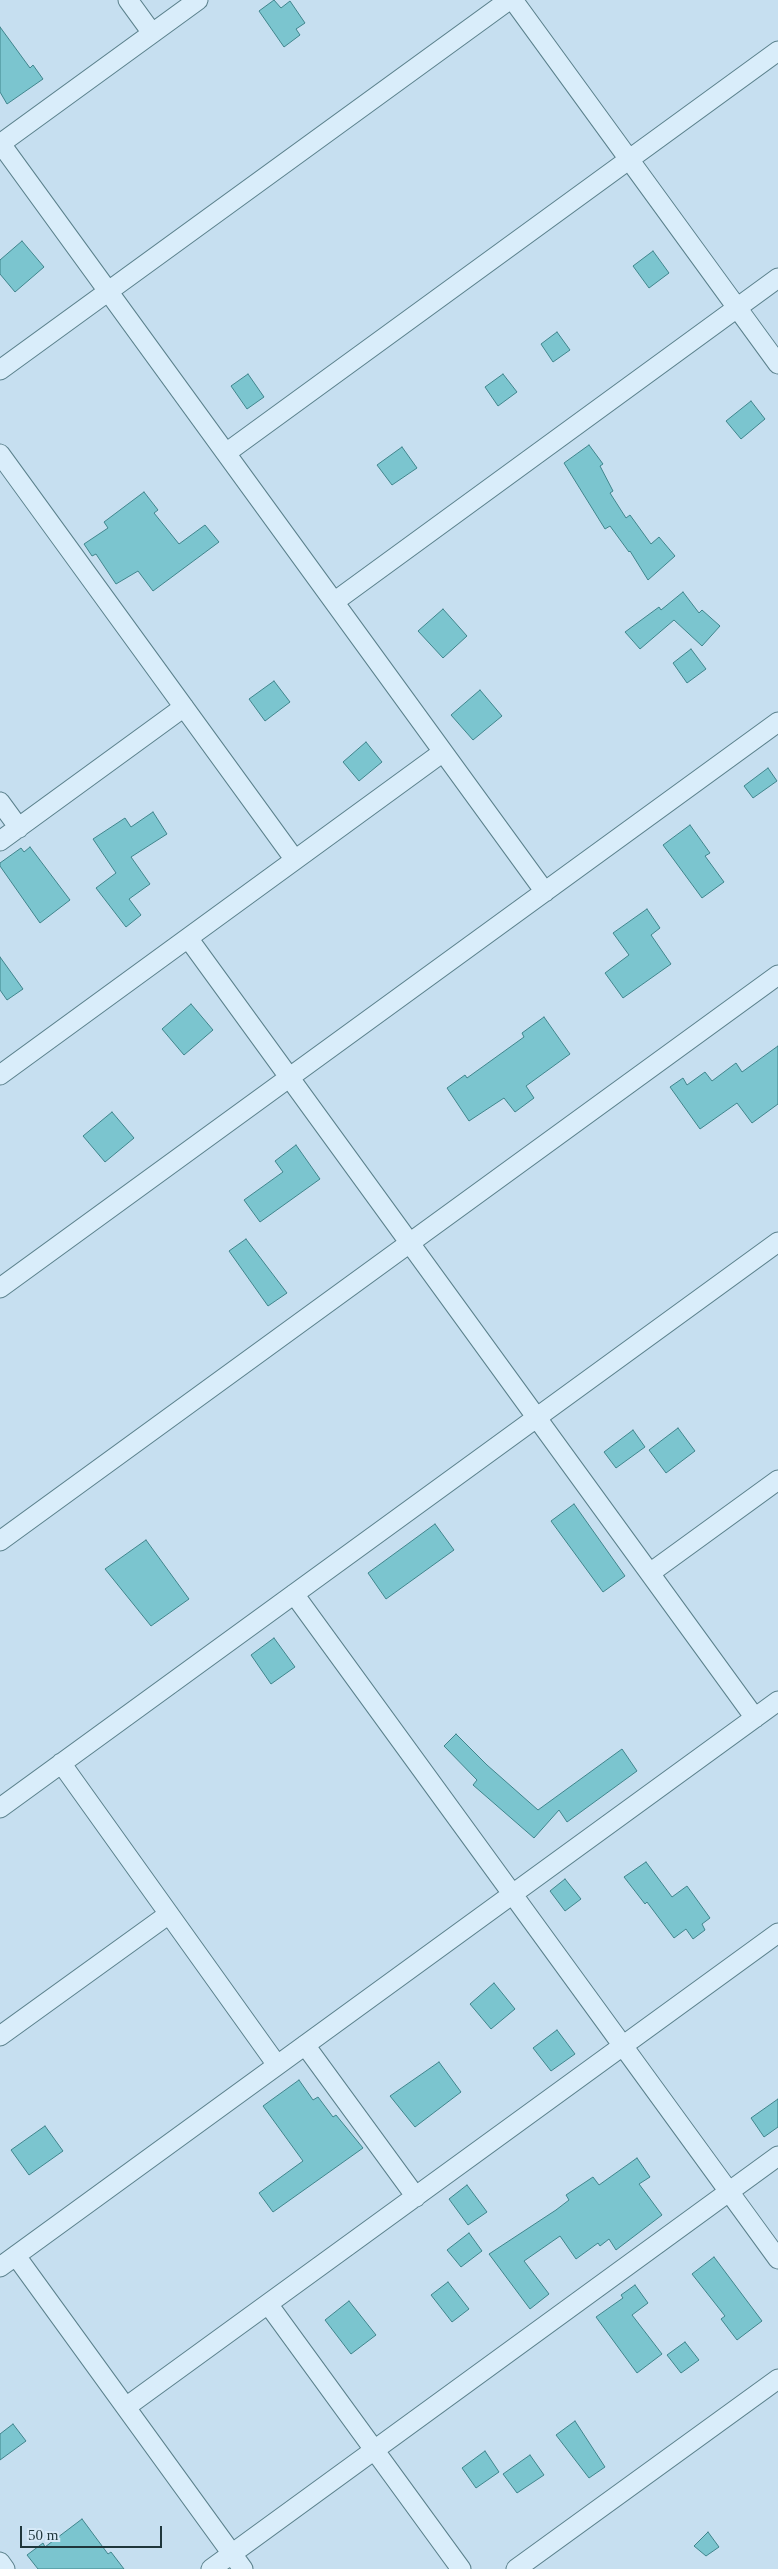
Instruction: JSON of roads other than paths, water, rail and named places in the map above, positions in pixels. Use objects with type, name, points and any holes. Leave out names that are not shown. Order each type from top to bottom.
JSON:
[{"type":"street","points":[[128,0],[152,33]]},
{"type":"street","points":[[198,0],[0,144],[545,892]]},
{"type":"street","points":[[0,370],[509,0]]},
{"type":"street","points":[[513,0],[778,364]]},
{"type":"street","points":[[226,453],[778,51]]},
{"type":"street","points":[[334,602],[778,278]]},
{"type":"street","points":[[0,454],[295,860]]},
{"type":"street","points":[[0,841],[184,708]]},
{"type":"street","points":[[0,1288],[778,722]]},
{"type":"street","points":[[0,1075],[443,752]]},
{"type":"street","points":[[0,802],[19,828]]},
{"type":"street","points":[[188,938],[755,1718]]},
{"type":"street","points":[[0,1541],[778,975]]},
{"type":"street","points":[[0,1808],[778,1242]]},
{"type":"street","points":[[650,1573],[778,1480]]},
{"type":"street","points":[[294,1594],[778,2259]]},
{"type":"street","points":[[0,2267],[778,1701]]},
{"type":"street","points":[[61,1763],[277,2065]]},
{"type":"street","points":[[0,2036],[169,1914]]},
{"type":"street","points":[[126,2407],[778,1933]]},
{"type":"street","points":[[305,2045],[416,2197]]},
{"type":"street","points":[[211,2569],[778,2156]]},
{"type":"street","points":[[16,2256],[243,2569]]},
{"type":"street","points":[[268,2304],[461,2569]]},
{"type":"street","points":[[516,2569],[778,2379]]},
{"type":"street","points":[[0,2562],[5,2569]]}]
